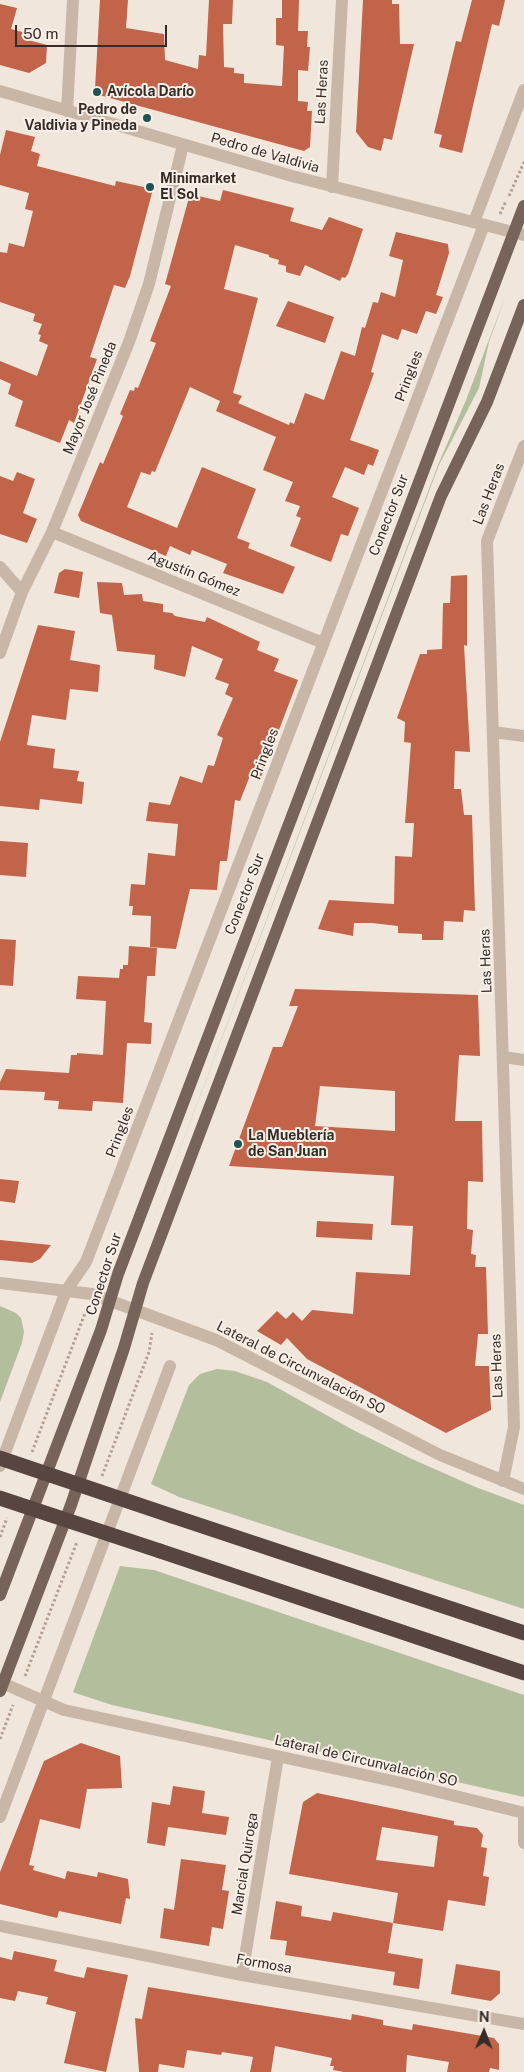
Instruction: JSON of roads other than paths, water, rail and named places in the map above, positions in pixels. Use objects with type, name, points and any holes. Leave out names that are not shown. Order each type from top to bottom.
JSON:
[{"type":"highway","points":[[0,1458],[524,1633]]},
{"type":"highway","points":[[0,1498],[524,1673]]},
{"type":"main road","name":"Conector Sur","points":[[0,1595],[101,1330],[118,1274],[519,233],[524,206]]},
{"type":"main road","points":[[1,1685],[70,1505],[136,1310],[143,1283],[441,496],[487,402],[524,305]]},
{"type":"street","points":[[67,111],[73,0]]},
{"type":"street","name":"Las Heras","points":[[332,187],[342,0]]},
{"type":"street","name":"Pringles","points":[[0,1466],[66,1290],[86,1262],[323,643],[479,223],[524,90]]},
{"type":"street","name":"Pedro de Valdivia","points":[[0,91],[332,187],[519,233]]},
{"type":"street","name":"Mayor José Pineda","points":[[0,653],[22,592],[52,532],[132,333],[149,284],[183,145]]},
{"type":"street","name":"Las Heras","points":[[503,1481],[519,1427],[504,1057],[487,541],[524,446]]},
{"type":"street","name":"Agustín Gómez","points":[[52,532],[323,643]]},
{"type":"street","points":[[0,567],[22,592]]},
{"type":"street","points":[[493,732],[524,736]]},
{"type":"street","points":[[504,1057],[524,1060]]},
{"type":"street","name":"Lateral de Circunvalación SO","points":[[0,1283],[92,1294],[232,1347],[440,1455],[524,1489]]},
{"type":"street","points":[[0,1817],[170,1366]]},
{"type":"street","name":"Lateral de Circunvalación SO","points":[[1,1685],[19,1690],[64,1710],[402,1783],[524,1813]]},
{"type":"street","name":"Marcial Quiroga","points":[[242,1975],[278,1757]]},
{"type":"street","points":[[524,1813],[524,1843]]},
{"type":"street","name":"Formosa","points":[[0,1926],[242,1975],[524,2024]]},
{"type":"place","name":"Avícola Darío","points":[[97,92]]},
{"type":"place","name":"Pedro de Valdivia y Pineda","points":[[147,118]]},
{"type":"place","name":"Minimarket El Sol","points":[[150,187]]},
{"type":"place","name":"La Mueblería de San Juan","points":[[238,1144]]}]
